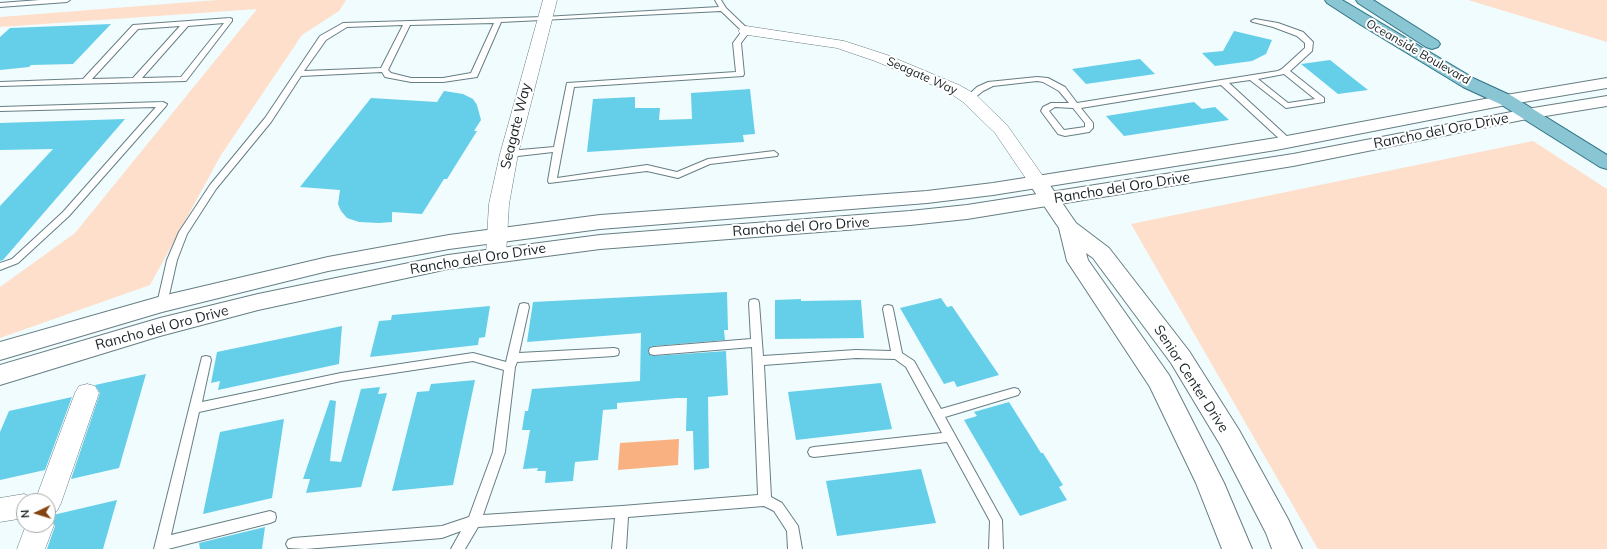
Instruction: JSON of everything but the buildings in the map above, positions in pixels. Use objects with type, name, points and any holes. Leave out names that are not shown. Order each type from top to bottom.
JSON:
[{"type":"main road","name":"Oceanside Boulevard","points":[[1332,0],[1469,83],[1506,100],[1607,163]]},
{"type":"main road","name":"Oceanside Boulevard","points":[[1363,0],[1486,80],[1506,100]]},
{"type":"main road","name":"Rancho del Oro Drive","points":[[0,375],[160,327],[258,302],[433,265],[496,245],[600,222],[927,197],[1038,182],[1288,142],[1506,100],[1607,83]]},
{"type":"main road","name":"Rancho del Oro Drive","points":[[0,351],[162,304],[328,264],[496,245],[608,242],[910,218],[974,211],[1293,160],[1527,114],[1607,101]]},
{"type":"main road","name":"Seagate Way","points":[[1038,182],[1050,199]]},
{"type":"main road","name":"Senior Center Drive","points":[[1050,199],[1069,228],[1078,261],[1160,382],[1210,483],[1237,549]]},
{"type":"main road","name":"Senior Center Drive","points":[[1069,228],[1101,253],[1180,357],[1230,438],[1278,528],[1287,549]]},
{"type":"street","name":"Seagate Way","points":[[496,245],[501,192],[509,154],[550,0]]},
{"type":"street","name":"Seagate Way","points":[[746,31],[838,44],[881,58],[953,88],[984,110],[1001,129],[1038,182]]},
{"type":"street","points":[[52,493],[87,393]]},
{"type":"street","points":[[0,510],[16,507]]},
{"type":"street","points":[[31,549],[37,533]]},
{"type":"lane","points":[[0,5],[67,0]]},
{"type":"lane","points":[[718,0],[723,9],[746,31],[737,43],[740,74],[570,85],[552,181],[647,168],[678,176],[708,162],[774,154]]},
{"type":"lane","points":[[162,304],[172,260],[182,234],[213,187],[268,120],[323,38],[346,25],[544,19],[723,9]]},
{"type":"lane","points":[[0,84],[183,80],[230,20],[136,27],[85,82]]},
{"type":"lane","points":[[384,70],[388,75],[411,80],[443,80],[474,75],[499,20]]},
{"type":"lane","points":[[969,98],[980,89],[991,84],[1037,79],[1044,80],[1058,87],[1075,106],[1089,124],[1089,128],[1086,130],[1065,133],[1061,132],[1045,111],[1054,105],[1075,106],[1252,78],[1285,71],[1309,49],[1309,42],[1300,34],[1255,21]]},
{"type":"lane","points":[[384,70],[408,23]]},
{"type":"lane","points":[[135,81],[186,24]]},
{"type":"lane","points":[[298,74],[384,70]]},
{"type":"lane","points":[[1252,78],[1286,106],[1321,100],[1285,71]]},
{"type":"lane","points":[[1223,82],[1288,142]]},
{"type":"lane","points":[[0,109],[163,104],[66,214],[15,261],[0,267]]},
{"type":"lane","points":[[509,154],[558,149]]},
{"type":"lane","points":[[754,303],[765,500]]},
{"type":"lane","points":[[458,549],[474,521],[499,452],[512,363],[524,307]]},
{"type":"lane","points":[[888,309],[897,355]]},
{"type":"lane","points":[[654,351],[757,344]]},
{"type":"lane","points":[[195,408],[341,377],[473,357],[491,361],[512,363],[614,352]]},
{"type":"lane","points":[[758,361],[856,354],[897,355],[910,364],[996,520],[996,549]]},
{"type":"lane","points":[[206,360],[162,546],[270,517]]},
{"type":"lane","points":[[938,414],[1014,392]]},
{"type":"lane","points":[[814,452],[951,437]]},
{"type":"lane","points":[[293,544],[442,532],[474,521],[622,512],[765,500],[778,507],[793,530],[795,549]]},
{"type":"lane","points":[[619,549],[622,512]]},
{"type":"shaded area","points":[[217,0],[346,0],[339,11],[302,35],[221,155],[150,285],[0,338],[0,287],[75,233],[257,9],[0,27],[0,17]]},
{"type":"shaded area","points":[[1468,0],[1607,0],[1607,42]]},
{"type":"shaded area","points":[[1533,141],[1607,189],[1607,549],[1318,549],[1131,224]]},
{"type":"shaded area","points":[[679,439],[678,465],[618,470],[620,443]]}]
